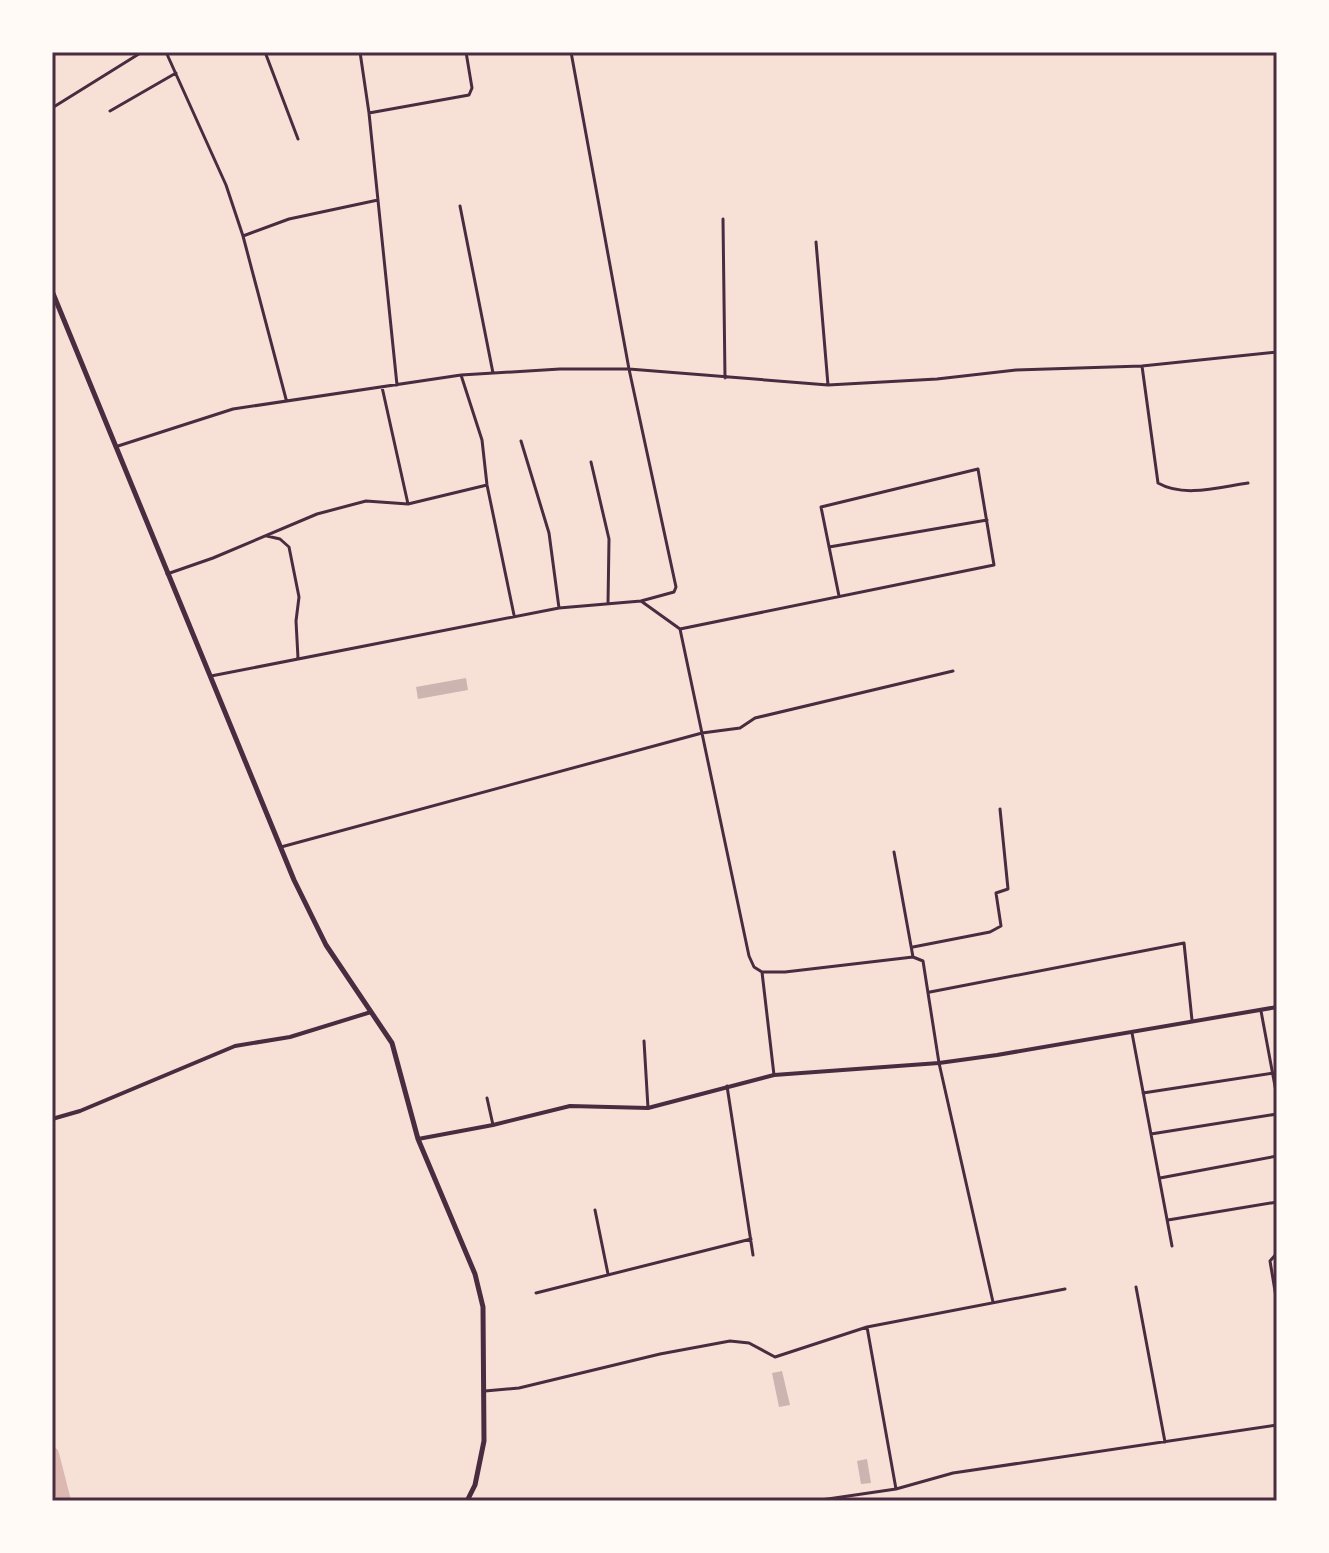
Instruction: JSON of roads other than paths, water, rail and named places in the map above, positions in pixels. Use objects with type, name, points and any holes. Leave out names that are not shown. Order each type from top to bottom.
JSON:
[{"type":"main road","points":[[52,291],[281,847],[326,945],[397,1054],[418,1139],[475,1274],[483,1307],[484,1441],[475,1485],[467,1501]]},
{"type":"street","points":[[52,108],[142,52]]},
{"type":"street","points":[[166,52],[226,185],[243,236],[287,400]]},
{"type":"street","points":[[265,52],[298,139]]},
{"type":"street","points":[[360,52],[397,385]]},
{"type":"street","points":[[369,113],[469,95],[472,88],[466,52]]},
{"type":"street","points":[[211,676],[514,615],[641,601],[674,592],[676,587],[629,369],[571,52]]},
{"type":"street","points":[[110,111],[176,73]]},
{"type":"street","points":[[243,236],[289,219],[378,200]]},
{"type":"street","points":[[460,206],[493,373]]},
{"type":"street","points":[[723,219],[725,378]]},
{"type":"street","points":[[816,242],[828,385]]},
{"type":"street","points":[[114,447],[233,409],[461,375],[560,369],[629,369],[828,385],[937,379],[1016,370],[1142,366],[1277,352]]},
{"type":"street","points":[[1142,366],[1158,483],[1187,490],[1248,483]]},
{"type":"street","points":[[461,375],[482,440],[487,485],[514,615]]},
{"type":"street","points":[[382,387],[408,504]]},
{"type":"street","points":[[521,441],[549,533],[559,608]]},
{"type":"street","points":[[591,462],[609,539],[608,604]]},
{"type":"street","points":[[680,629],[994,565],[978,469],[821,507],[839,596]]},
{"type":"street","points":[[167,574],[317,514],[366,501],[408,504],[487,485]]},
{"type":"street","points":[[829,547],[987,520]]},
{"type":"street","points":[[267,536],[280,539],[289,547],[299,597],[296,621],[298,658]]},
{"type":"street","points":[[641,601],[680,629],[749,956],[754,967],[762,972],[785,972],[913,957],[923,961],[939,1063],[994,1302]]},
{"type":"street","points":[[281,847],[702,733],[740,728],[755,718],[953,671]]},
{"type":"street","points":[[913,947],[990,932],[1001,926],[996,893],[1008,889],[1000,809]]},
{"type":"street","points":[[894,852],[913,957]]},
{"type":"street","points":[[930,992],[1184,943],[1192,1021]]},
{"type":"street","points":[[762,972],[774,1075]]},
{"type":"street","points":[[418,1139],[570,1106],[648,1108],[774,1075],[939,1063],[1277,1007]]},
{"type":"street","points":[[1261,1011],[1277,1097]]},
{"type":"street","points":[[52,1119],[80,1111],[235,1046],[290,1037],[371,1012]]},
{"type":"street","points":[[1132,1033],[1172,1246]]},
{"type":"street","points":[[644,1041],[648,1108]]},
{"type":"street","points":[[1143,1093],[1273,1073]]},
{"type":"street","points":[[727,1086],[753,1255]]},
{"type":"street","points":[[487,1098],[493,1125]]},
{"type":"street","points":[[1151,1134],[1277,1114]]},
{"type":"street","points":[[1160,1178],[1277,1156]]},
{"type":"street","points":[[1168,1220],[1277,1202]]},
{"type":"street","points":[[595,1210],[608,1274]]},
{"type":"street","points":[[536,1293],[751,1239]]},
{"type":"street","points":[[1277,1253],[1270,1261],[1277,1303]]},
{"type":"street","points":[[1136,1287],[1165,1442]]},
{"type":"street","points":[[485,1391],[519,1388],[660,1354],[730,1341],[749,1343],[775,1357],[867,1327],[1065,1289]]},
{"type":"street","points":[[867,1327],[896,1489]]},
{"type":"street","points":[[814,1501],[896,1489],[953,1473],[1277,1425]]},
{"type":"waterway","points":[[52,1454],[64,1501]]}]
